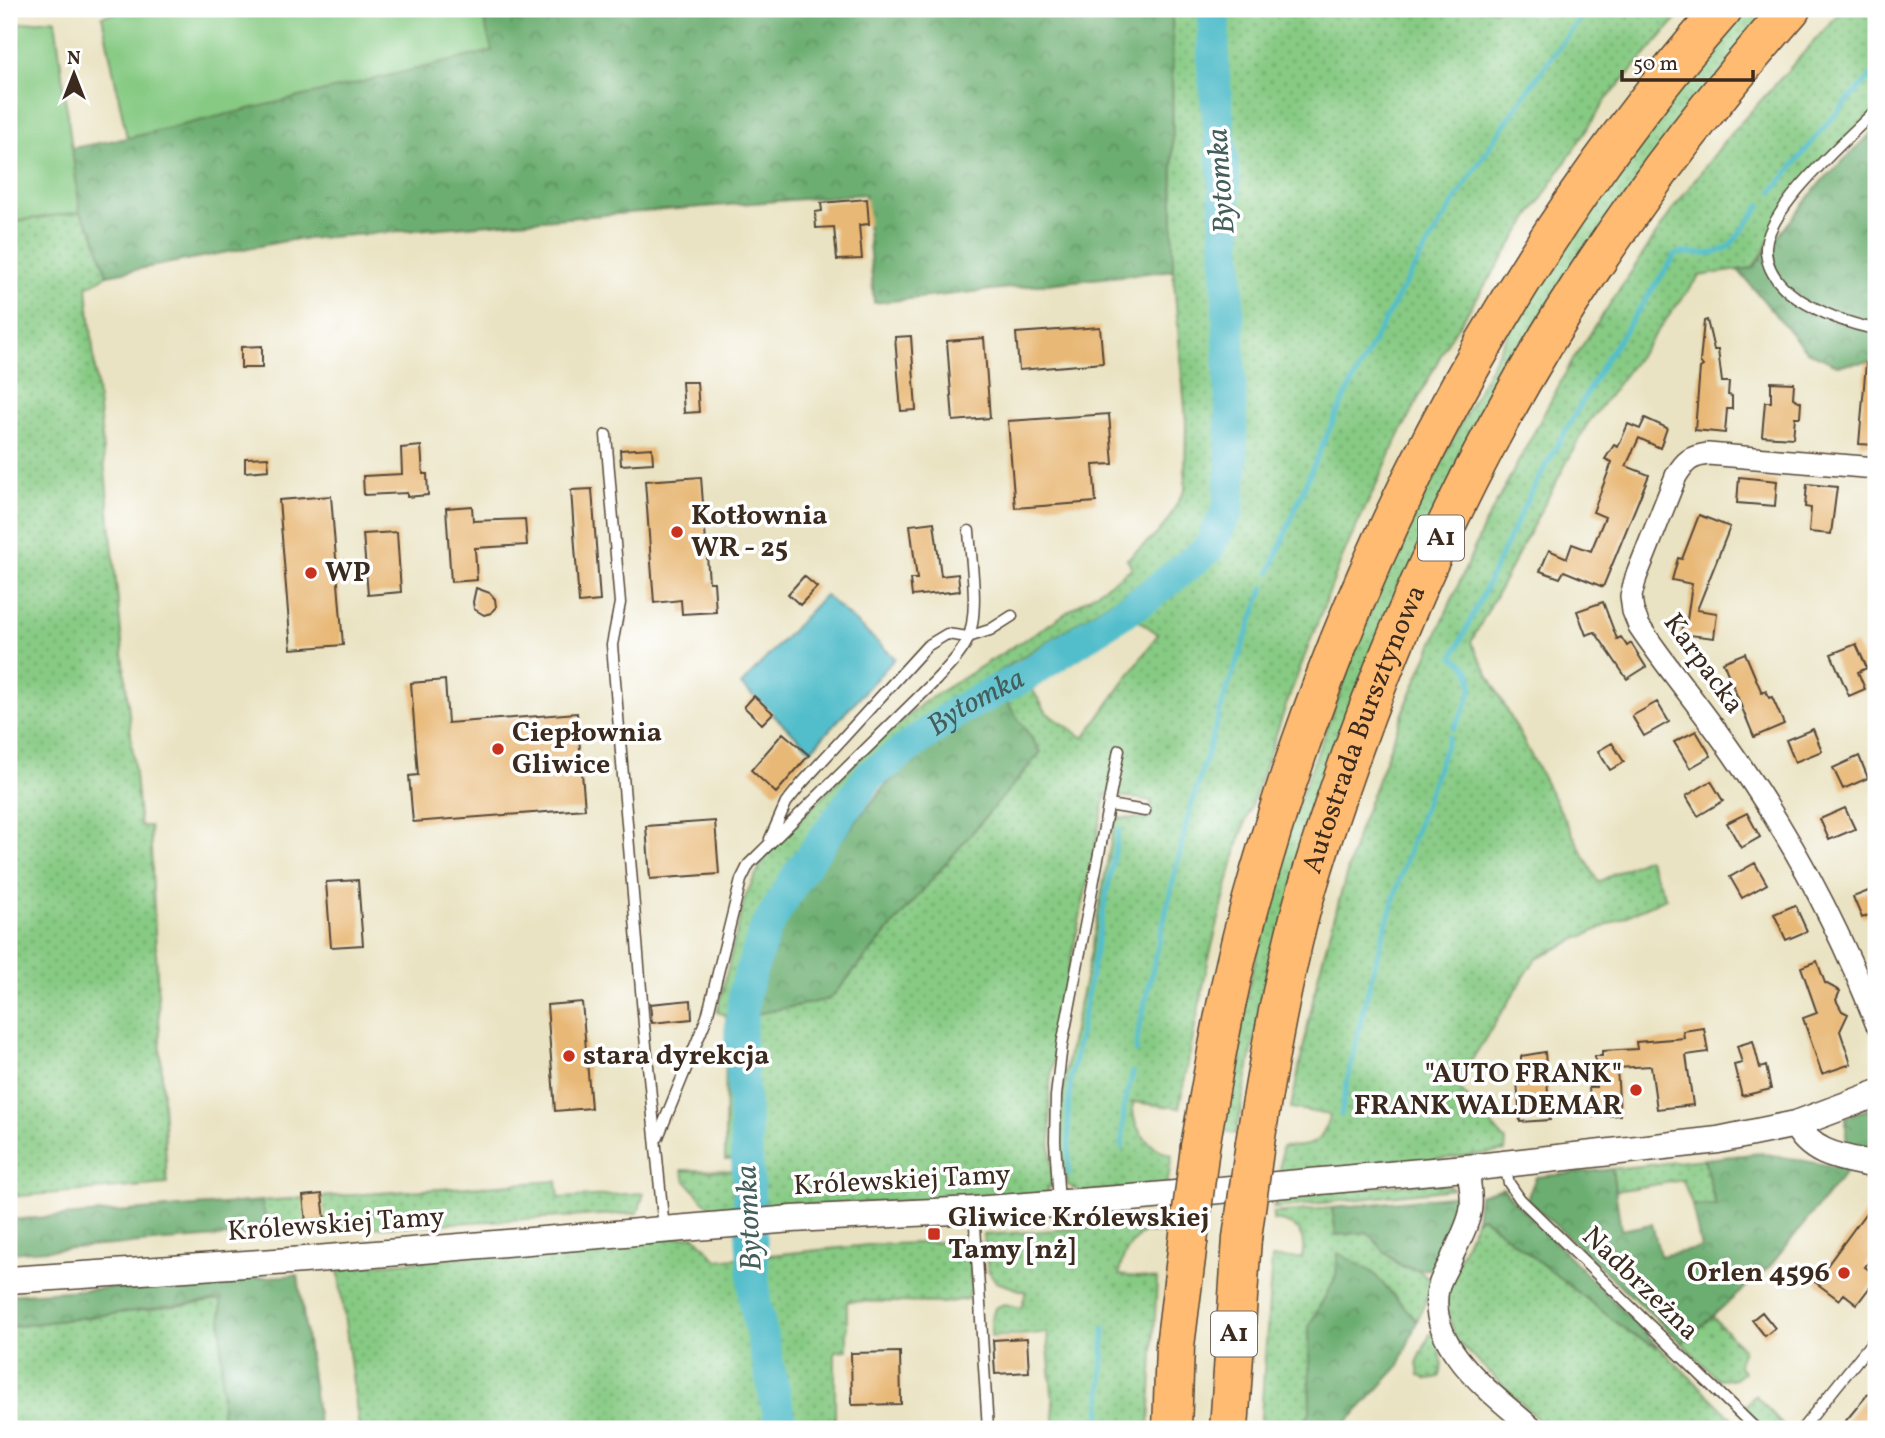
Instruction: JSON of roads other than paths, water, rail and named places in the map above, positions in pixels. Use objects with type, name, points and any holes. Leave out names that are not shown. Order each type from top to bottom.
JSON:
[{"type":"highway","name":"Autostrada Bursztynowa","points":[[1172,1429],[1175,1346],[1200,1147],[1219,1036],[1248,912],[1278,809],[1320,685],[1365,578],[1423,453],[1482,344],[1551,236],[1618,140],[1693,43],[1723,9]]},
{"type":"highway","name":"Autostrada Bursztynowa","points":[[1229,1429],[1242,1238],[1273,1030],[1300,916],[1333,807],[1373,695],[1416,589],[1471,476],[1525,377],[1595,263],[1657,174],[1743,64],[1791,9]]},
{"type":"street","name":"Karpacka","points":[[1876,468],[1709,454],[1694,456],[1684,462],[1676,476],[1631,596],[1639,626],[1718,733],[1770,811],[1836,933],[1876,1023]]},
{"type":"street","name":"Królewskiej Tamy","points":[[9,1280],[291,1261],[792,1219],[974,1210],[1467,1168],[1718,1140],[1796,1124],[1876,1094]]},
{"type":"street","points":[[1796,1124],[1801,1134],[1822,1152],[1876,1165]]},
{"type":"street","points":[[1467,1168],[1473,1198],[1470,1219],[1438,1289],[1438,1311],[1452,1350],[1467,1370],[1533,1429]]},
{"type":"lane","points":[[1876,110],[1796,192],[1775,221],[1765,250],[1770,270],[1785,289],[1815,309],[1862,327],[1876,329]]},
{"type":"lane","points":[[606,435],[620,603],[612,645],[664,1229]]},
{"type":"lane","points":[[657,1140],[707,1017],[744,872],[767,845],[936,680],[955,660],[968,637],[973,596],[969,531]]},
{"type":"lane","points":[[767,845],[782,811],[802,783],[927,646],[947,634],[968,637],[990,630],[1012,616]]},
{"type":"lane","points":[[1059,1203],[1055,1118],[1060,1058],[1119,750]]},
{"type":"lane","points":[[1109,805],[1145,811]]},
{"type":"lane","name":"Nadbrzeżna","points":[[1504,1164],[1509,1183],[1520,1199],[1756,1429]]},
{"type":"lane","points":[[974,1210],[988,1429]]},
{"type":"lane","points":[[1802,1429],[1876,1337]]},
{"type":"water","points":[[825,595],[895,658],[811,750],[741,685]]},
{"type":"waterway","name":"Bytomka","points":[[782,1429],[755,1303],[740,1035],[745,989],[766,928],[800,871],[869,776],[959,710],[1023,677],[1150,595],[1208,549],[1228,510],[1232,464],[1227,258],[1224,179],[1213,66],[1214,9]]},
{"type":"waterway","points":[[1270,572],[1333,422],[1397,299],[1487,151],[1587,9]]},
{"type":"waterway","points":[[1772,192],[1827,124],[1876,70]]},
{"type":"waterway","points":[[1453,729],[1468,700],[1472,681],[1463,664],[1453,657],[1529,496],[1606,359],[1676,254],[1716,253],[1730,246],[1761,205]]},
{"type":"waterway","points":[[1136,1051],[1188,817],[1225,695],[1264,587]]},
{"type":"waterway","points":[[1341,1115],[1361,1019],[1386,924],[1449,737]]},
{"type":"waterway","points":[[1069,1174],[1068,1110],[1071,1079],[1119,829]]},
{"type":"waterway","points":[[1122,1148],[1124,1104],[1133,1072]]},
{"type":"waterway","points":[[1100,1429],[1104,1328]]},
{"type":"place","name":"Kotłownia WR - 25","points":[[677,532]]},
{"type":"place","name":"WP","points":[[311,573]]},
{"type":"place","name":"Ciepłownia Gliwice","points":[[498,749]]},
{"type":"place","name":"stara dyrekcja","points":[[569,1056]]},
{"type":"place","name":"\"AUTO FRANK\" FRANK WALDEMAR","points":[[1636,1090]]},
{"type":"place","name":"Gliwice Królewskiej Tamy [nż]","points":[[934,1234]]},
{"type":"place","name":"Orlen 4596","points":[[1844,1273]]}]
